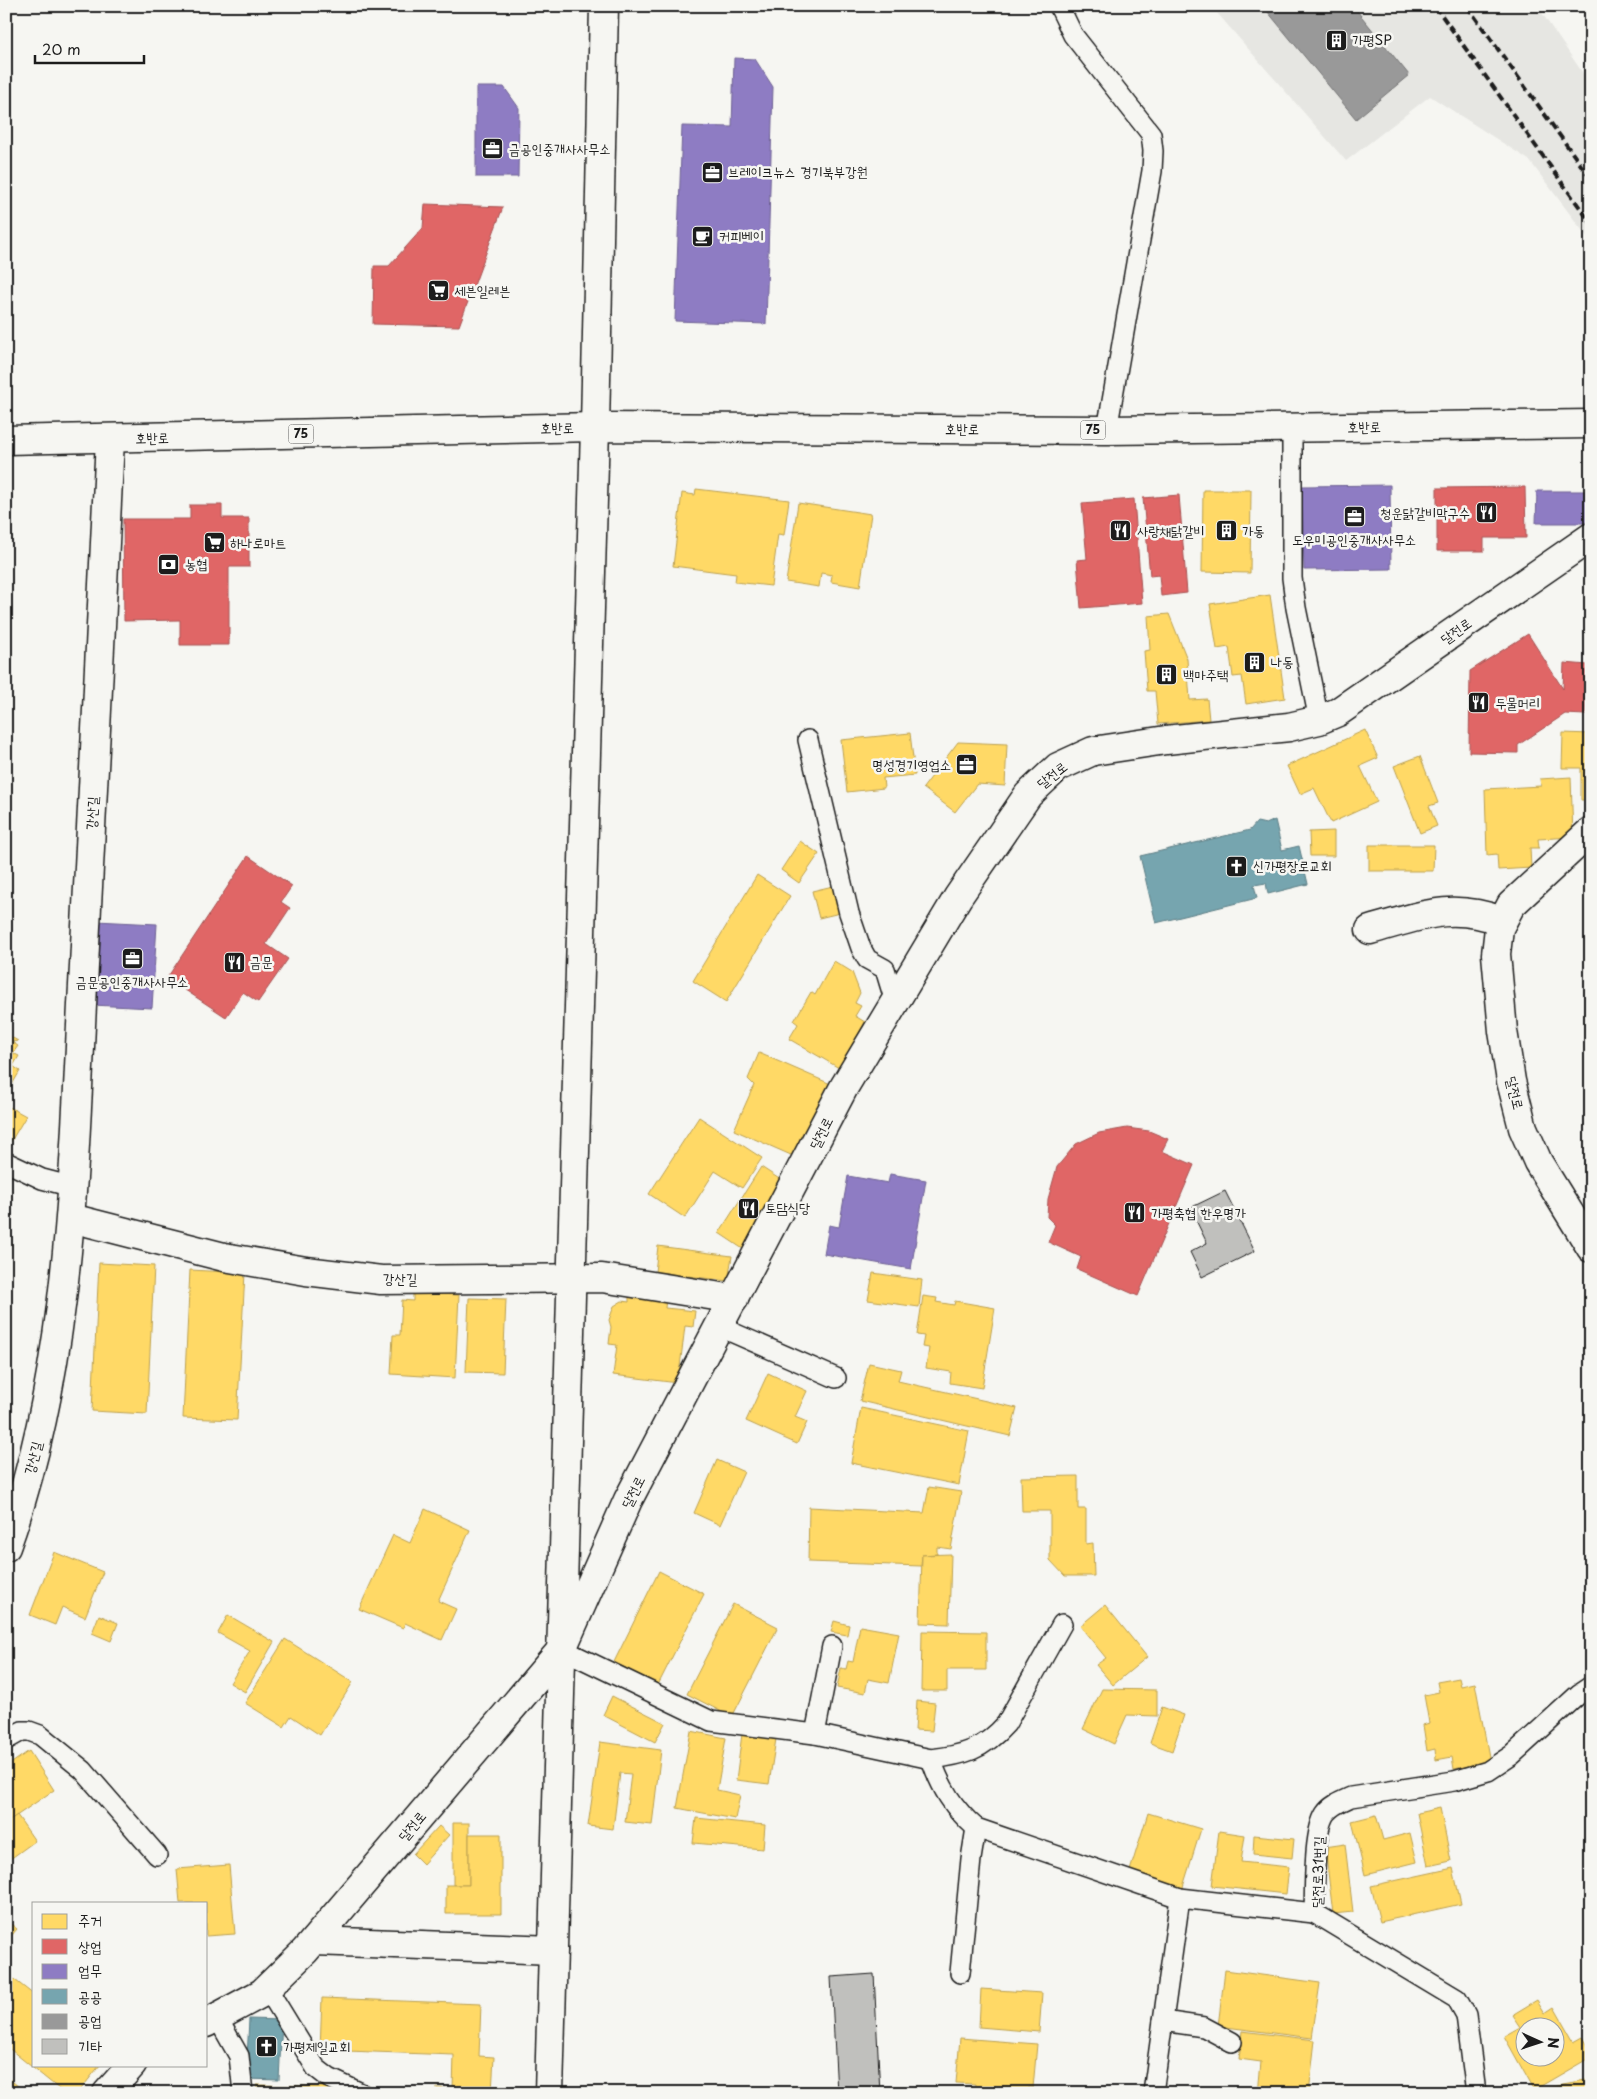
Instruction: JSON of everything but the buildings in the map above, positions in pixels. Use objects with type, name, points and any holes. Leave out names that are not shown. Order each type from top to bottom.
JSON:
[{"type":"street","points":[[549,2093],[596,427],[604,6]]},
{"type":"street","name":"호반로","points":[[6,440],[596,427],[1107,430],[1591,424]]},
{"type":"street","name":"강산길","points":[[6,1547],[19,1512],[38,1442],[58,1332],[71,1218],[110,439]]},
{"type":"street","name":"달전로","points":[[212,2020],[267,1988],[314,1941],[562,1649],[628,1500],[844,1087],[958,897],[1022,803],[1045,777],[1058,767],[1093,751],[1289,727],[1319,720],[1338,712],[1591,537]]},
{"type":"street","name":"달전로","points":[[1591,832],[1511,905],[1502,921],[1496,941],[1503,1031],[1511,1081],[1523,1128],[1538,1162],[1591,1248]]},
{"type":"street","points":[[1370,930],[1447,910],[1469,912],[1502,921]]},
{"type":"street","name":"강산길","points":[[71,1218],[224,1257],[306,1271],[381,1280],[602,1278],[734,1299]]},
{"type":"street","points":[[314,1941],[553,1950]]},
{"type":"street","points":[[107,2093],[131,2066]]},
{"type":"lane","points":[[1059,6],[1073,35],[1150,134],[1153,151],[1152,172],[1107,430]]},
{"type":"lane","points":[[1292,428],[1292,578],[1296,608],[1319,720]]},
{"type":"lane","points":[[808,740],[849,913],[867,959],[885,969],[895,1002]]},
{"type":"lane","points":[[6,1162],[42,1179],[73,1187]]},
{"type":"lane","points":[[720,1327],[836,1378]]},
{"type":"lane","points":[[562,1649],[711,1722],[815,1734],[931,1759],[956,1756],[978,1748],[995,1737],[1006,1724],[1062,1624]]},
{"type":"lane","points":[[815,1734],[832,1646]]},
{"type":"lane","name":"달전로31번길","points":[[1476,2093],[1466,2015],[1456,1999],[1314,1913],[1320,1826],[1326,1812],[1337,1803],[1351,1797],[1454,1780],[1488,1771],[1512,1755],[1591,1686]]},
{"type":"lane","points":[[6,1740],[22,1731],[40,1735],[83,1770],[157,1855]]},
{"type":"lane","points":[[931,1759],[940,1784],[951,1803],[976,1828],[1180,1898],[1314,1913]]},
{"type":"lane","points":[[960,1973],[969,1875],[976,1828]]},
{"type":"lane","points":[[1153,2093],[1180,1898]]},
{"type":"lane","points":[[267,1988],[316,2068],[329,2078],[361,2093]]},
{"type":"lane","points":[[212,2020],[239,2056],[243,2093]]},
{"type":"lane","points":[[1163,2021],[1204,2027],[1232,2042]]},
{"type":"shaded area","points":[[1211,6],[1537,6],[1591,85],[1591,242],[1529,160],[1430,96],[1346,161]]},
{"type":"railway","points":[[1435,6],[1591,223]]},
{"type":"railway","points":[[1467,6],[1591,179]]},
{"type":"place","name":"가평SP","points":[[1336,40]]},
{"type":"place","name":"금공인중개사사무소","points":[[493,149]]},
{"type":"place","name":"브레이크뉴스 경기북부강원","points":[[712,172]]},
{"type":"place","name":"커피베이","points":[[703,236]]},
{"type":"place","name":"세븐일레븐","points":[[438,291]]},
{"type":"place","name":"청운닭갈비막구수","points":[[1486,513]]},
{"type":"place","name":"도우미공인중개사사무소","points":[[1354,517]]},
{"type":"place","name":"사랑채닭갈비","points":[[1121,531]]},
{"type":"place","name":"가동","points":[[1226,531]]},
{"type":"place","name":"하나로마트","points":[[214,543]]},
{"type":"place","name":"농협","points":[[169,564]]},
{"type":"place","name":"나동","points":[[1255,662]]},
{"type":"place","name":"백마주택","points":[[1167,675]]},
{"type":"place","name":"두물머리","points":[[1479,703]]},
{"type":"place","name":"명성경기영업소","points":[[967,765]]},
{"type":"place","name":"신가평장로교회","points":[[1237,866]]},
{"type":"place","name":"금문공인중개사사무소","points":[[132,959]]},
{"type":"place","name":"금문","points":[[234,962]]},
{"type":"place","name":"토담식당","points":[[749,1208]]},
{"type":"place","name":"가평축협 한우명가","points":[[1135,1213]]},
{"type":"place","name":"가평제일교회","points":[[267,2047]]}]
